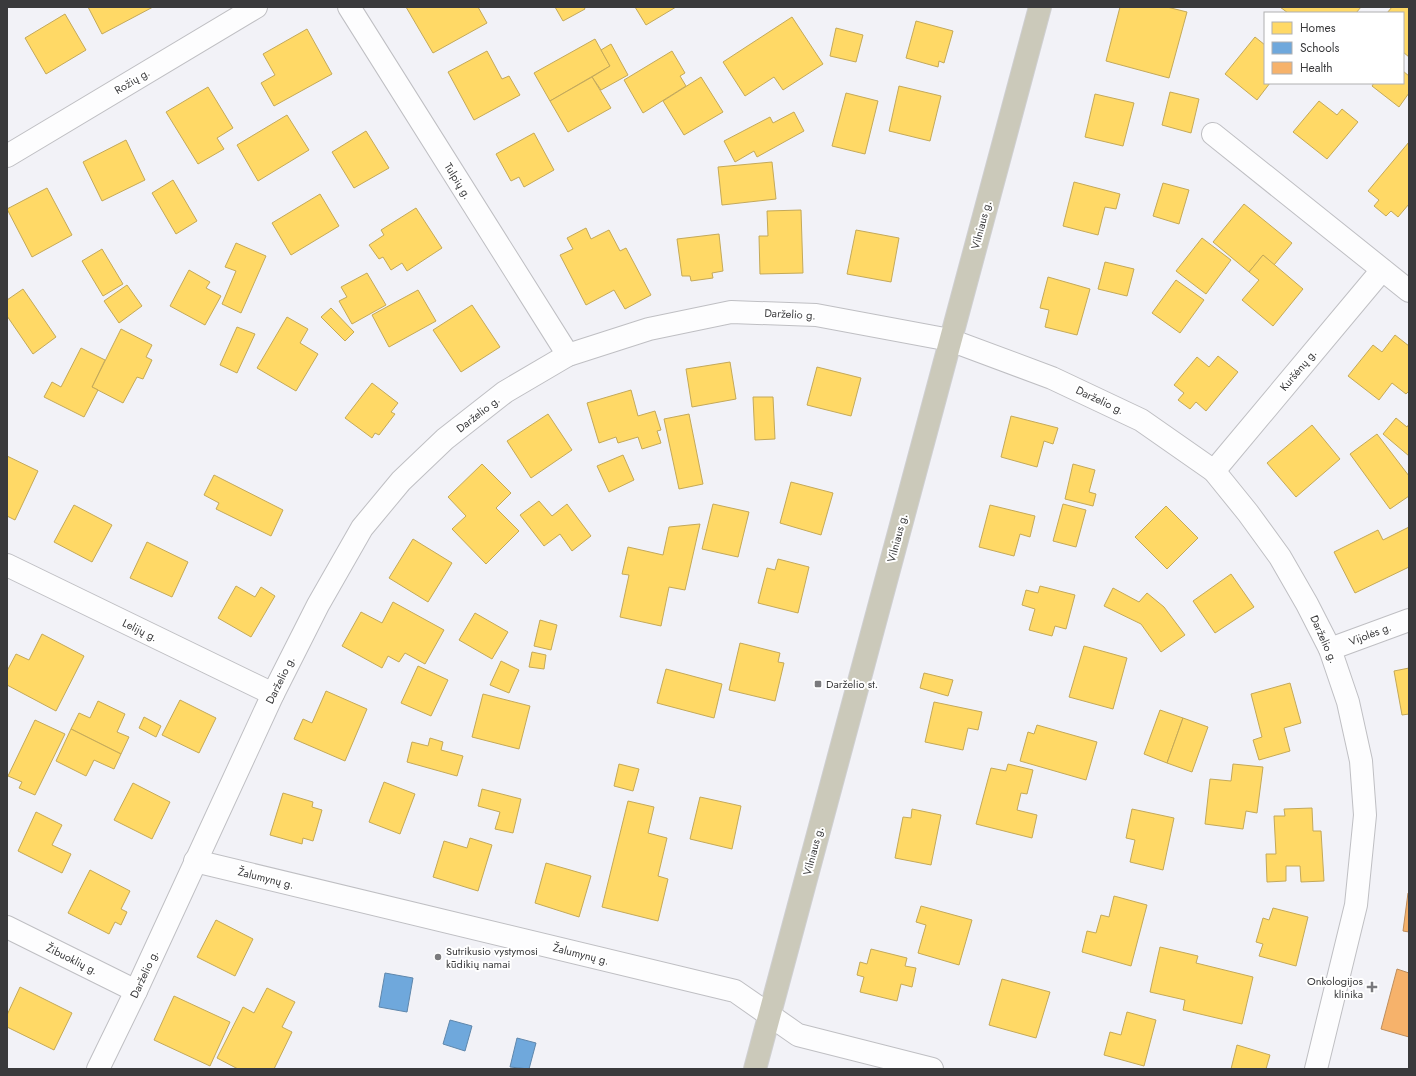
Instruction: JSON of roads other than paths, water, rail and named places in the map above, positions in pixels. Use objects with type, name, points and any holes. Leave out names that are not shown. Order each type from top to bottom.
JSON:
[{"type":"highway","name":"Vilniaus g.","points":[[755,1069],[1040,7]]},
{"type":"street","name":"Rožių g.","points":[[7,156],[256,7]]},
{"type":"street","name":"Tulpių g.","points":[[349,7],[568,355]]},
{"type":"street","points":[[1213,134],[1409,291]]},
{"type":"street","name":"Kuršėnų g.","points":[[1214,471],[1382,270]]},
{"type":"street","name":"Darželio g.","points":[[98,1069],[136,991],[273,694],[318,605],[362,528],[402,481],[445,439],[505,392],[568,355],[649,329],[731,312],[816,315],[950,340],[1052,378],[1141,420],[1214,471],[1248,513],[1280,558],[1307,604],[1330,649],[1348,702],[1361,761],[1365,815],[1356,905],[1316,1069]]},
{"type":"street","name":"Lelijų g.","points":[[7,565],[273,694]]},
{"type":"street","name":"Vijolės g.","points":[[1330,649],[1409,620]]},
{"type":"street","name":"Žalumynų g.","points":[[195,861],[735,991],[798,1035],[932,1069]]},
{"type":"street","name":"Žibuoklių g.","points":[[7,926],[136,991]]},
{"type":"place","name":"Darželio st.","points":[[818,684]]},
{"type":"place","name":"Sutrikusio vystymosi kūdikių namai","points":[[438,957]]},
{"type":"place","name":"Onkologijos klinika","points":[[1372,987]]}]
